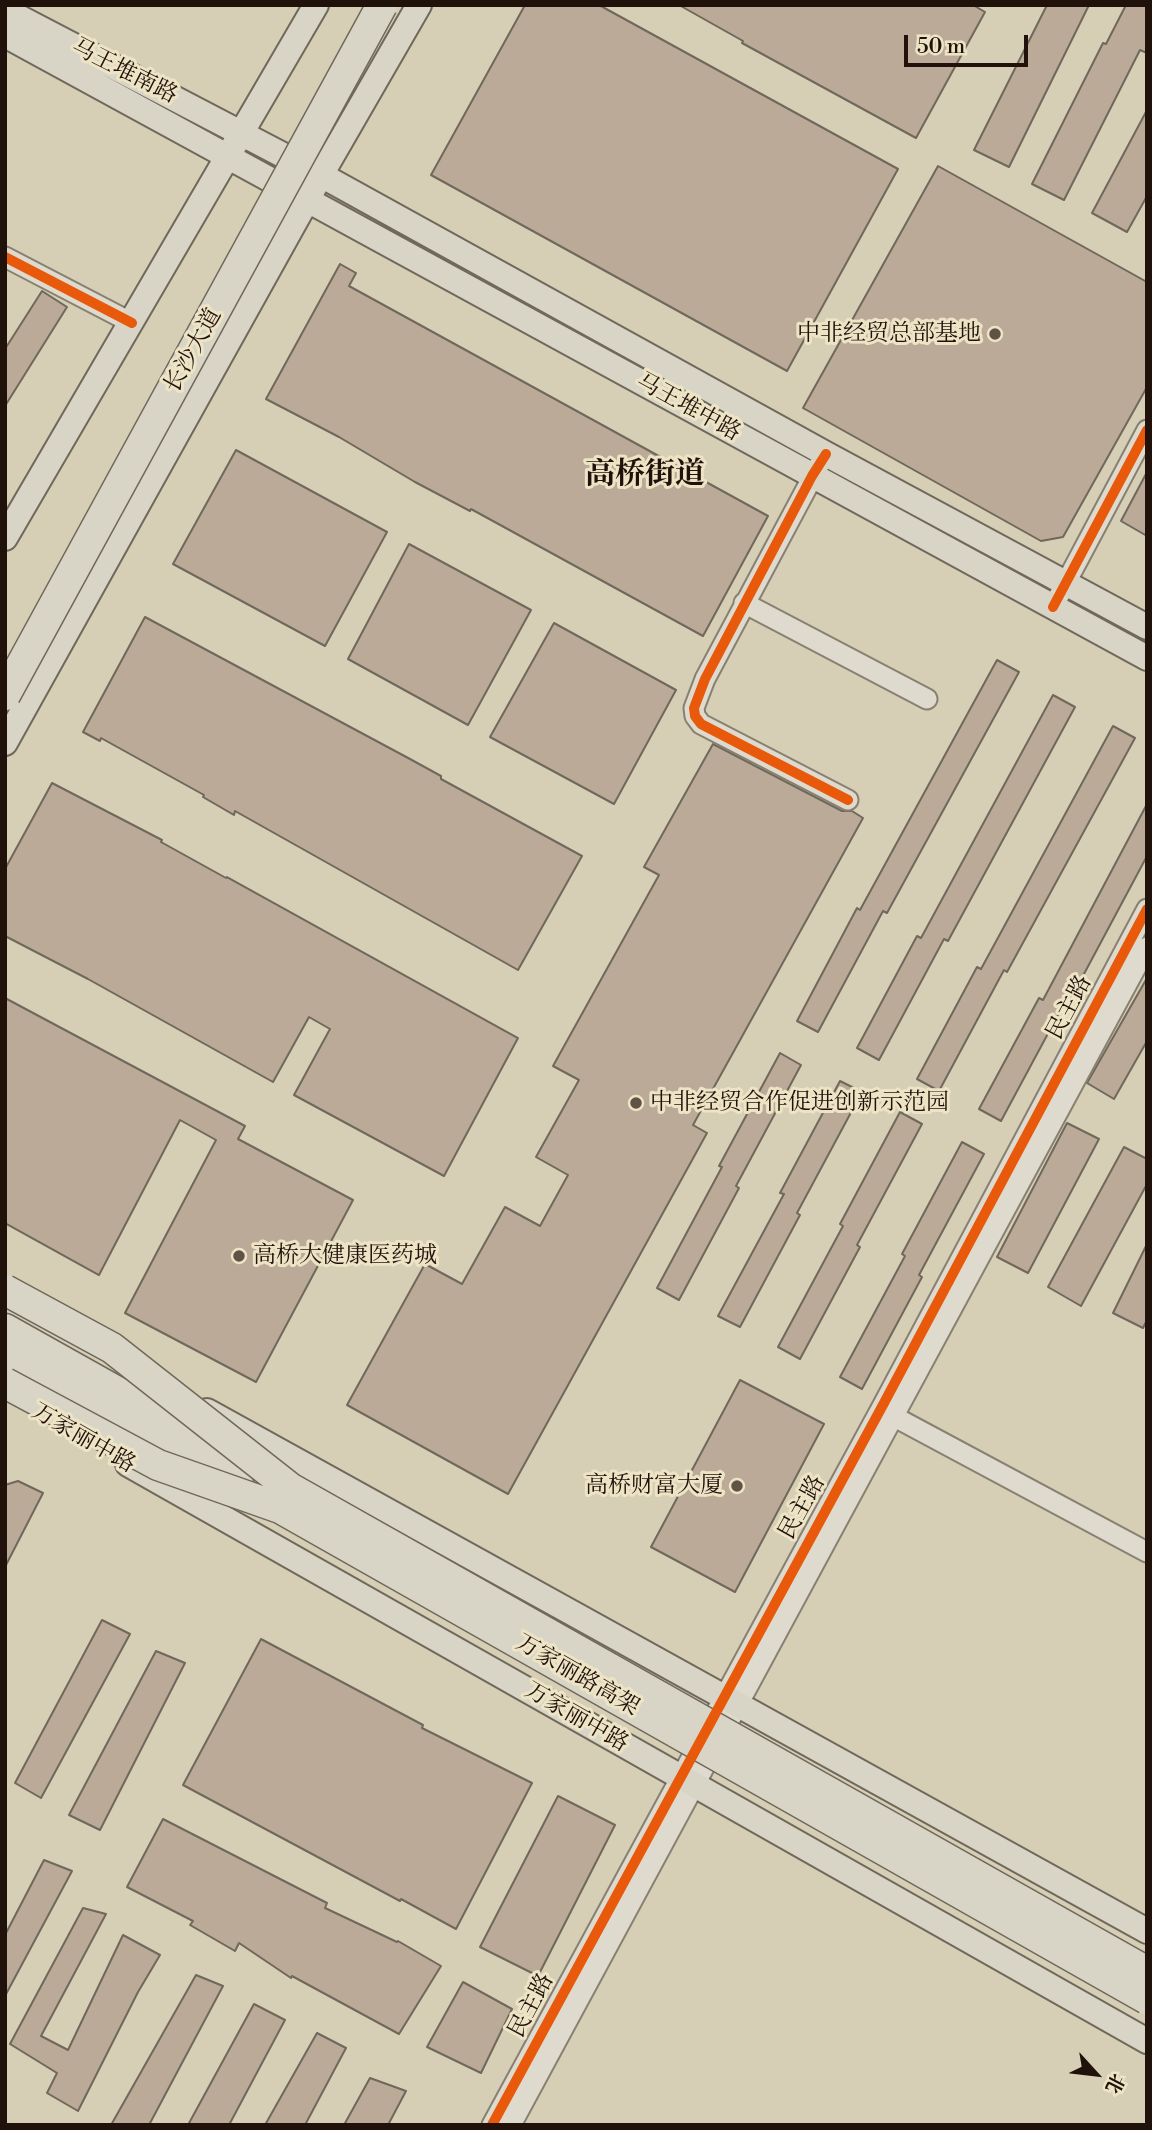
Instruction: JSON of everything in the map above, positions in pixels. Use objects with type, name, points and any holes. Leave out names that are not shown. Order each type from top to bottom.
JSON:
[{"type":"highway","name":"长沙大道","points":[[5,656],[363,5]]},
{"type":"highway","name":"长沙大道","points":[[5,695],[382,5]]},
{"type":"highway","points":[[5,1290],[112,1348],[285,1498]]},
{"type":"highway","name":"万家丽路高架","points":[[5,1329],[285,1498],[1147,1998]]},
{"type":"highway","name":"万家丽路高架","points":[[5,1355],[285,1498],[1147,1972]]},
{"type":"highway","points":[[5,1383],[158,1465],[285,1498]]},
{"type":"main road","points":[[8,525],[28,502],[316,5]]},
{"type":"main road","points":[[5,743],[321,175],[419,5]]},
{"type":"main road","name":"马王堆南路","points":[[5,10],[243,133]]},
{"type":"main road","name":"马王堆南路","points":[[5,34],[230,156]]},
{"type":"main road","name":"马王堆中路","points":[[243,133],[826,454],[1147,627]]},
{"type":"main road","name":"马王堆中路","points":[[230,156],[1147,658]]},
{"type":"main road","points":[[5,1300],[1147,1931]]},
{"type":"main road","name":"万家丽中路","points":[[5,1395],[1147,2041]]},
{"type":"street","points":[[5,257],[132,323]]},
{"type":"street","points":[[1053,607],[1147,430]]},
{"type":"street","points":[[826,454],[744,603],[698,692],[694,708],[695,716],[701,724],[848,800]]},
{"type":"street","points":[[744,603],[927,699]]},
{"type":"street","name":"民主路","points":[[492,2125],[687,1781],[877,1415],[1147,909]]},
{"type":"street","name":"民主路","points":[[730,1701],[894,1416],[1147,947]]},
{"type":"street","points":[[894,1416],[1147,1552]]},
{"type":"street","name":"民主路","points":[[512,2125],[687,1781]]},
{"type":"building","points":[[525,5],[599,5],[898,169],[787,371],[431,175]]},
{"type":"building","points":[[679,5],[973,5],[985,12],[916,138],[742,43],[743,41]]},
{"type":"building","points":[[1047,5],[1089,5],[1009,167],[974,150]]},
{"type":"building","points":[[1126,5],[1147,5],[1147,53],[1140,50],[1064,200],[1032,184],[1103,43],[1106,44]]},
{"type":"building","points":[[1147,110],[1147,196],[1127,232],[1092,213]]},
{"type":"building","name":"中非经贸总部基地","points":[[938,166],[1147,282],[1147,387],[1063,537],[1041,541],[803,408]]},
{"type":"building","points":[[340,264],[356,273],[349,286],[768,516],[703,636],[266,399]]},
{"type":"building","points":[[42,291],[67,307],[5,406],[5,349]]},
{"type":"building","points":[[236,450],[387,532],[325,646],[173,564]]},
{"type":"building","points":[[1147,472],[1147,536],[1121,521]]},
{"type":"building","points":[[409,544],[531,610],[468,725],[348,659]]},
{"type":"building","points":[[145,617],[410,759],[441,776],[441,779],[582,856],[518,970],[235,811],[234,815],[203,797],[204,795],[101,738],[100,741],[83,732]]},
{"type":"building","points":[[554,623],[676,690],[614,804],[490,737]]},
{"type":"building","points":[[997,660],[1019,672],[887,913],[883,911],[818,1032],[797,1021],[857,908],[860,910]]},
{"type":"building","points":[[1053,695],[1075,707],[948,941],[944,939],[879,1060],[857,1048],[917,936],[921,938]]},
{"type":"building","points":[[1113,726],[1135,738],[939,1091],[917,1079],[977,967],[981,969]]},
{"type":"building","name":"中非经贸合作促进创新示范园","points":[[713,744],[842,811],[852,811],[863,818],[693,1125],[707,1133],[508,1494],[347,1405],[425,1264],[462,1284],[505,1207],[540,1226],[568,1175],[536,1157],[579,1080],[553,1066],[659,875],[644,867]]},
{"type":"building","points":[[52,783],[162,840],[161,842],[518,1038],[444,1176],[294,1095],[330,1029],[309,1017],[273,1082],[5,936],[5,869]]},
{"type":"building","points":[[1147,804],[1147,856],[1069,1002],[1066,1000],[1001,1121],[979,1109],[1039,998],[1043,1000]]},
{"type":"building","points":[[1147,978],[1147,1041],[1114,1099],[1087,1083]]},
{"type":"building","points":[[5,998],[245,1126],[238,1139],[353,1200],[256,1382],[125,1313],[216,1140],[180,1120],[99,1275],[5,1223]]},
{"type":"building","points":[[780,1053],[801,1065],[679,1300],[657,1288]]},
{"type":"building","points":[[840,1081],[862,1092],[740,1327],[718,1316],[784,1194],[780,1193]]},
{"type":"building","points":[[900,1112],[922,1124],[800,1359],[778,1347]]},
{"type":"building","points":[[1067,1123],[1099,1139],[1028,1273],[997,1257]]},
{"type":"building","points":[[962,1142],[984,1154],[862,1389],[840,1377]]},
{"type":"building","points":[[1124,1147],[1147,1159],[1147,1184],[1081,1306],[1048,1287]]},
{"type":"building","points":[[1147,1244],[1147,1320],[1143,1328],[1113,1313]]},
{"type":"building","name":"高桥财富大厦","points":[[740,1380],[824,1424],[735,1592],[651,1547]]},
{"type":"building","points":[[18,1481],[43,1493],[5,1567],[5,1485]]},
{"type":"building","points":[[102,1620],[130,1634],[41,1798],[15,1783]]},
{"type":"building","points":[[261,1639],[423,1725],[422,1728],[532,1783],[456,1929],[183,1785]]},
{"type":"building","points":[[156,1651],[185,1663],[100,1830],[69,1815]]},
{"type":"building","points":[[558,1796],[615,1825],[538,1976],[480,1947]]},
{"type":"building","points":[[163,1819],[327,1903],[325,1908],[398,1941],[441,1966],[399,2034],[292,1976],[291,1978],[239,1943],[235,1951],[190,1925],[193,1921],[127,1887]]},
{"type":"building","points":[[44,1860],[72,1871],[5,1996],[5,1935]]},
{"type":"building","points":[[83,1908],[106,1914],[41,2036],[68,2050],[123,1935],[160,1955],[138,1992],[78,2111],[47,2093],[57,2073],[10,2044]]},
{"type":"building","points":[[196,1975],[223,1986],[149,2125],[111,2125]]},
{"type":"building","points":[[463,1982],[512,2009],[481,2073],[427,2047]]},
{"type":"building","points":[[254,2004],[285,2020],[229,2125],[188,2125]]},
{"type":"building","points":[[317,2033],[346,2048],[305,2125],[265,2125]]},
{"type":"building","points":[[370,2078],[406,2091],[388,2125],[344,2125]]},
{"type":"cycle path","points":[[5,257],[132,323]]},
{"type":"cycle path","points":[[1053,607],[1147,430]]},
{"type":"cycle path","points":[[826,454],[705,679],[694,708],[695,716],[701,724],[848,800]]},
{"type":"cycle path","points":[[492,2125],[884,1403],[1147,909]]},
{"type":"place","name":"中非经贸总部基地","points":[[995,334]]},
{"type":"place","name":"中非经贸合作促进创新示范园","points":[[636,1103]]},
{"type":"place","name":"高桥大健康医药城","points":[[239,1256]]},
{"type":"place","name":"高桥财富大厦","points":[[737,1486]]},
{"type":"district","name":"高桥街道","points":[[645,476]]}]
